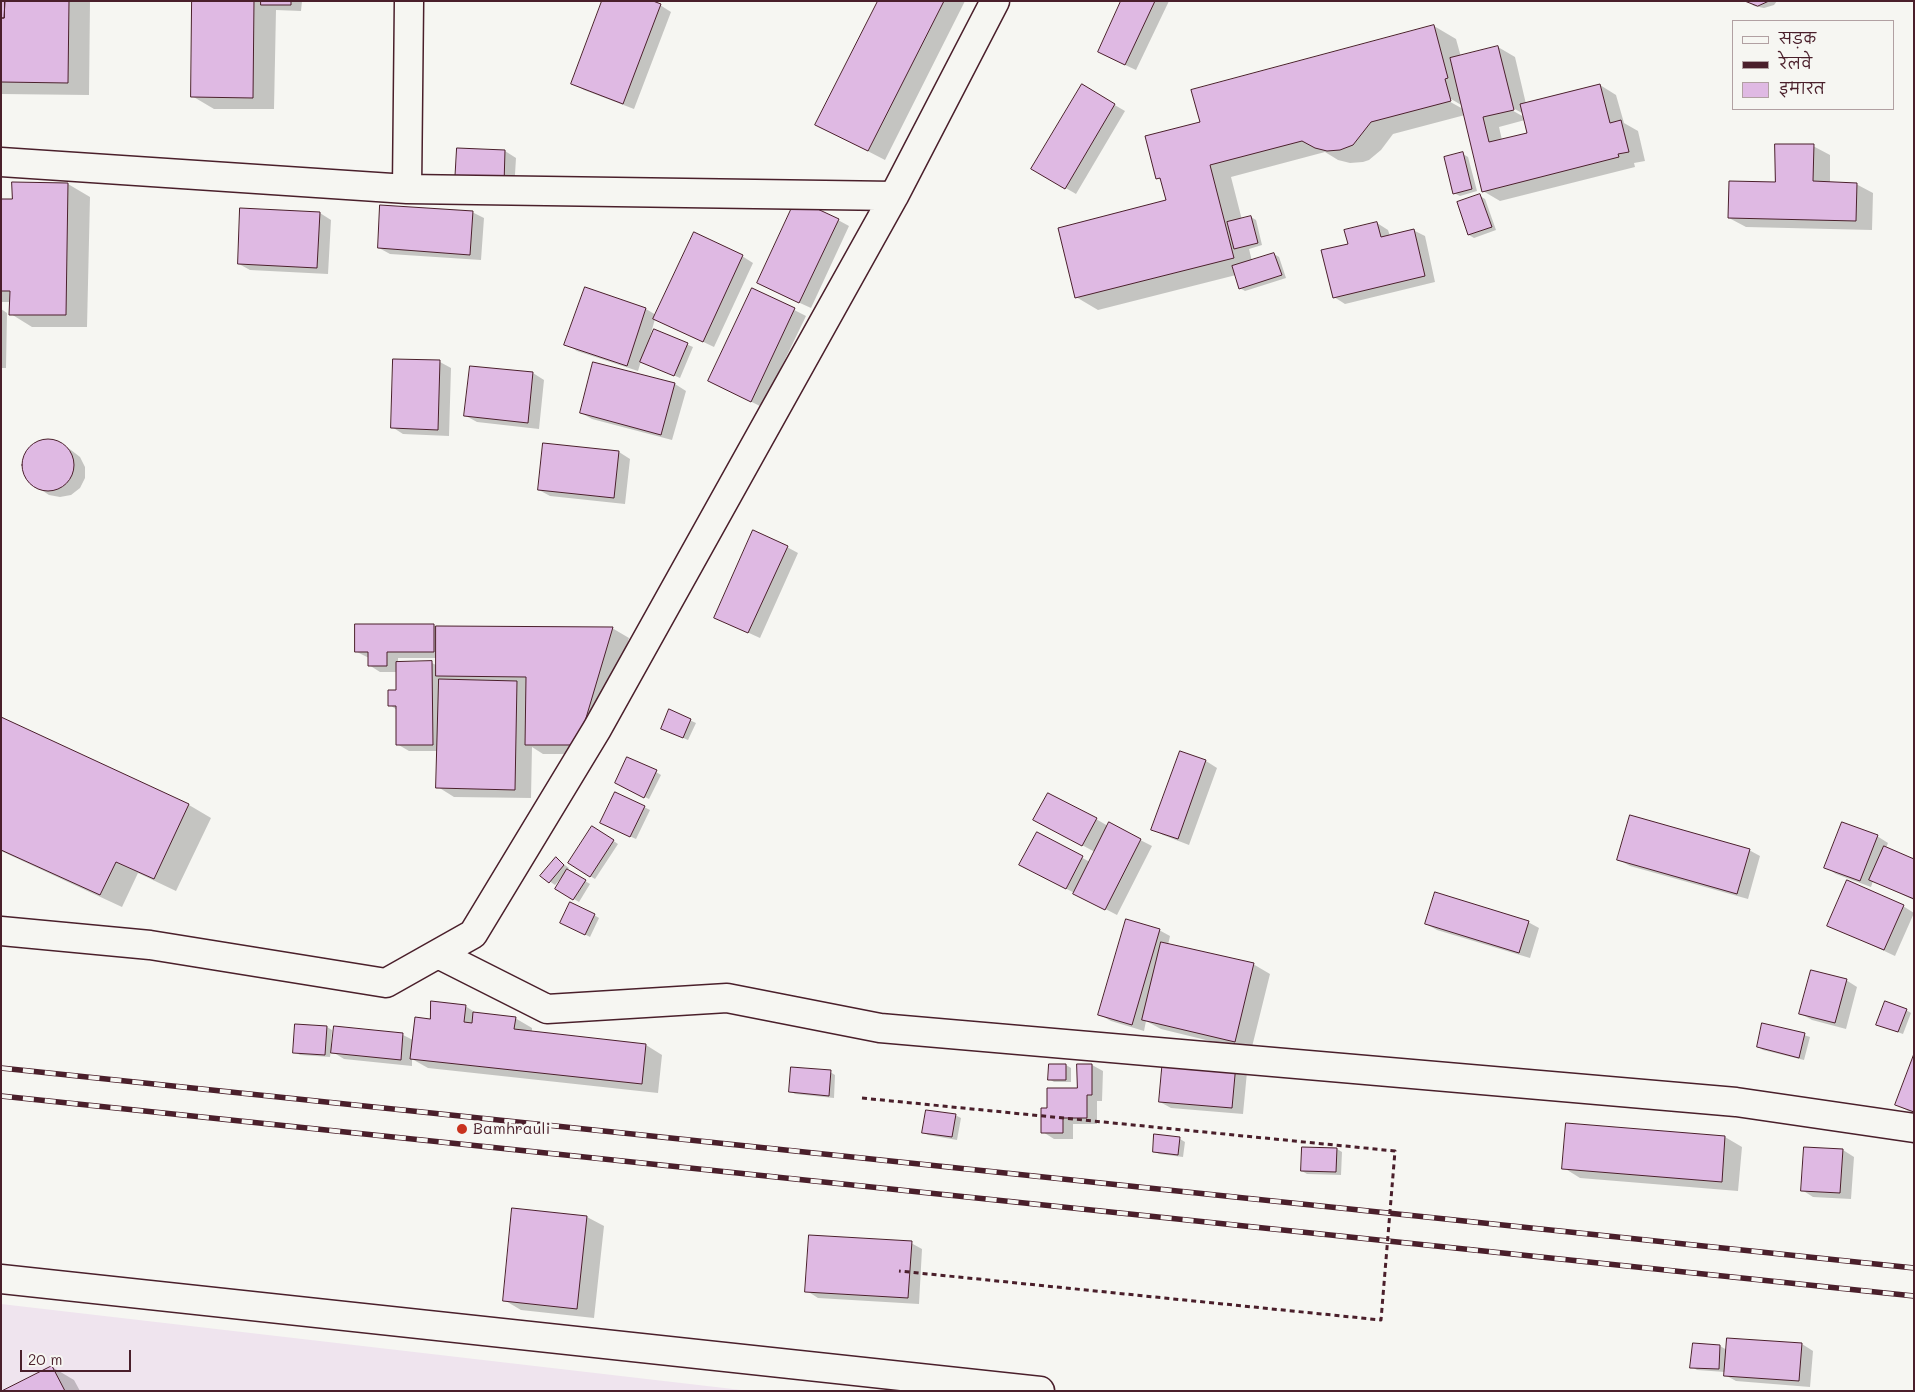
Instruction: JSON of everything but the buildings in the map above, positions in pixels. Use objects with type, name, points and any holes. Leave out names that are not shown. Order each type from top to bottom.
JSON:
[{"type":"street","points":[[407,189],[410,1]]},
{"type":"street","points":[[1,931],[150,945],[386,984],[473,934],[598,729],[894,196],[995,1]]},
{"type":"street","points":[[1,162],[407,189],[894,196]]},
{"type":"street","points":[[438,954],[547,1009],[727,998],[880,1028],[1736,1102],[1914,1128]]},
{"type":"street","points":[[1,1279],[1040,1391]]},
{"type":"path","points":[[862,1098],[1395,1151],[1381,1320],[899,1271]]},
{"type":"shaded area","points":[[1,1304],[750,1391],[1,1391]]},
{"type":"railway","points":[[1,1068],[1914,1268]]},
{"type":"railway","points":[[1,1096],[1914,1296]]},
{"type":"place","name":"Bamhrauli","points":[[462,1129]]}]
